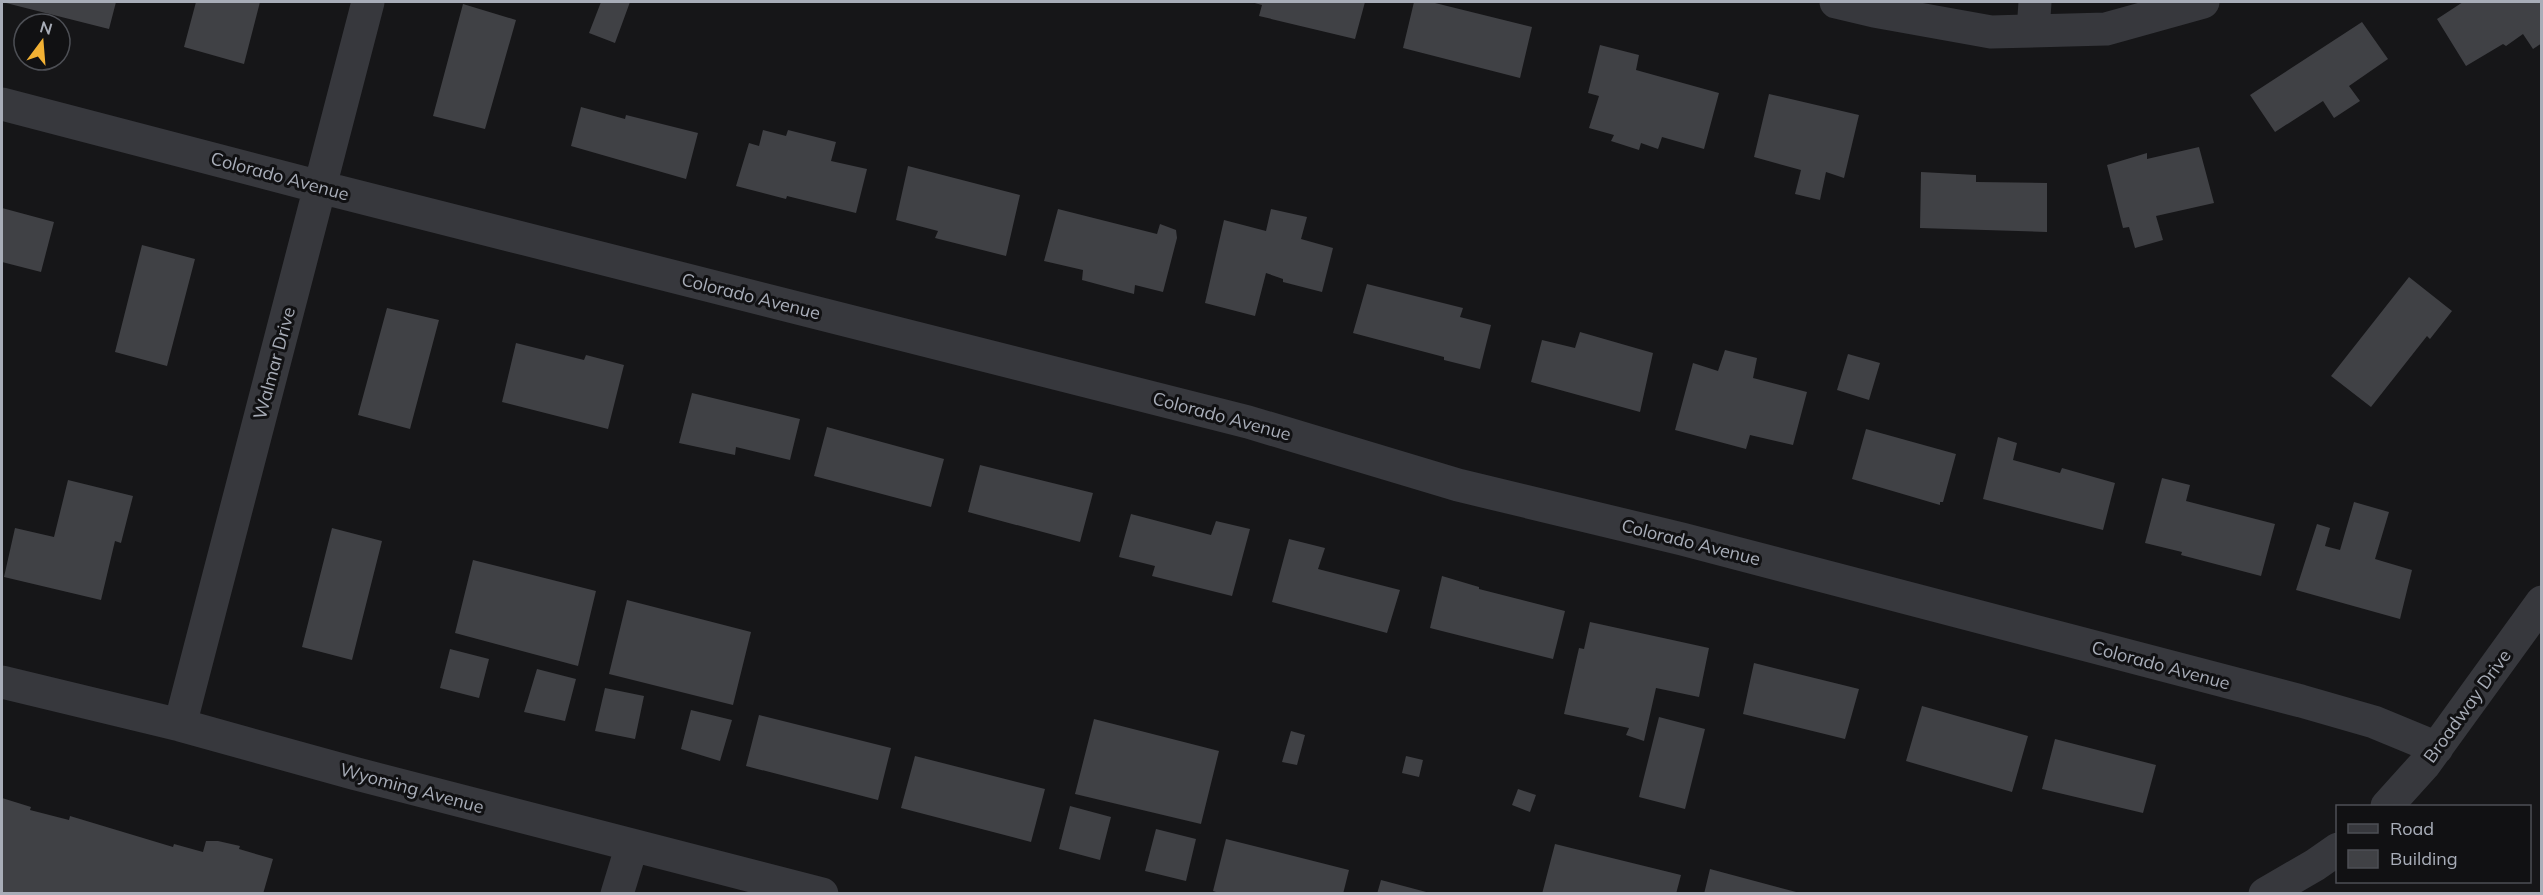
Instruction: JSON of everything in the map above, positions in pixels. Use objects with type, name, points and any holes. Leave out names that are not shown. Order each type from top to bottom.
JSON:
[{"type":"street","name":"Walmar Drive","points":[[180,725],[368,2]]},
{"type":"street","points":[[1836,2],[1991,32],[2034,16],[2106,29],[2203,2]]},
{"type":"street","name":"Colorado Avenue","points":[[2,104],[1248,422],[1458,485],[1682,539],[2301,701],[2374,722],[2437,748]]},
{"type":"street","name":"Broadway Drive","points":[[2389,805],[2437,748],[2541,602]]},
{"type":"street","name":"Wyoming Avenue","points":[[2,682],[180,725],[353,773],[822,894]]},
{"type":"street","points":[[618,894],[632,845]]},
{"type":"street","points":[[2265,894],[2315,865],[2336,850]]},
{"type":"building","points":[[2,2],[116,2],[109,29],[72,20],[72,12],[42,12]]},
{"type":"building","points":[[196,2],[260,2],[244,64],[184,47]]},
{"type":"building","points":[[601,2],[630,2],[615,43],[589,33]]},
{"type":"building","points":[[1251,2],[1365,2],[1355,39],[1259,16],[1262,5]]},
{"type":"building","points":[[1414,2],[1431,2],[1532,27],[1520,78],[1403,48]]},
{"type":"building","points":[[2463,2],[2542,2],[2542,43],[2533,49],[2523,34],[2506,46],[2503,44],[2466,66],[2437,19]]},
{"type":"building","points":[[463,4],[516,20],[485,129],[433,116]]},
{"type":"building","points":[[2362,22],[2388,59],[2349,86],[2360,101],[2334,118],[2323,101],[2275,132],[2250,95]]},
{"type":"building","points":[[1600,45],[1639,55],[1636,70],[1719,93],[1704,149],[1662,137],[1658,149],[1641,143],[1639,150],[1611,141],[1614,135],[1589,128],[1599,96],[1588,93]]},
{"type":"building","points":[[1769,94],[1859,115],[1844,178],[1826,172],[1820,200],[1795,194],[1801,170],[1754,157]]},
{"type":"building","points":[[581,107],[625,119],[626,115],[698,133],[686,179],[571,146]]},
{"type":"building","points":[[763,130],[786,136],[788,130],[836,142],[831,161],[867,169],[856,213],[736,186],[749,143],[759,146]]},
{"type":"building","points":[[2199,147],[2214,203],[2156,216],[2163,240],[2135,248],[2129,227],[2123,228],[2107,165],[2147,153],[2147,159]]},
{"type":"building","points":[[908,166],[1020,195],[1006,256],[935,238],[938,231],[896,220]]},
{"type":"building","points":[[1921,172],[1976,175],[1976,182],[2047,183],[2047,232],[1920,228]]},
{"type":"building","points":[[2,208],[54,222],[41,272],[2,262]]},
{"type":"building","points":[[1058,209],[1157,234],[1160,224],[1176,230],[1177,238],[1163,292],[1135,285],[1134,294],[1082,280],[1083,270],[1044,261]]},
{"type":"building","points":[[1271,209],[1307,217],[1301,239],[1333,248],[1322,292],[1283,282],[1283,279],[1266,273],[1255,316],[1205,303],[1224,220],[1266,231]]},
{"type":"building","points":[[142,245],[195,259],[167,366],[115,352]]},
{"type":"building","points":[[2409,277],[2452,311],[2430,339],[2427,336],[2371,407],[2331,376]]},
{"type":"building","points":[[1367,284],[1463,308],[1460,317],[1491,325],[1480,369],[1353,333]]},
{"type":"building","points":[[387,308],[439,320],[410,429],[358,415]]},
{"type":"building","points":[[1580,332],[1653,353],[1640,412],[1531,382],[1542,340],[1575,348]]},
{"type":"building","points":[[516,343],[584,360],[586,355],[624,365],[608,429],[502,402]]},
{"type":"building","points":[[1725,350],[1757,358],[1753,378],[1807,392],[1793,445],[1750,435],[1746,449],[1675,430],[1693,363],[1718,371]]},
{"type":"building","points":[[1848,354],[1880,363],[1869,400],[1837,390]]},
{"type":"building","points":[[692,393],[800,419],[790,460],[736,447],[735,455],[679,443]]},
{"type":"building","points":[[827,427],[944,459],[931,507],[814,476]]},
{"type":"building","points":[[1866,429],[1956,454],[1943,502],[1940,502],[1940,505],[1852,479]]},
{"type":"building","points":[[1998,437],[2017,443],[2013,460],[2060,473],[2062,468],[2115,483],[2103,530],[1983,499]]},
{"type":"building","points":[[980,465],[1093,493],[1080,542],[968,512]]},
{"type":"building","points":[[2162,478],[2190,485],[2186,501],[2275,524],[2261,576],[2145,543]]},
{"type":"building","points":[[68,480],[133,496],[121,543],[115,541],[101,600],[4,577],[15,528],[54,537]]},
{"type":"building","points":[[2354,502],[2389,512],[2375,559],[2412,570],[2400,619],[2296,590],[2317,524],[2330,528],[2325,546],[2340,550]]},
{"type":"building","points":[[1131,514],[1211,535],[1216,521],[1250,529],[1232,596],[1152,576],[1155,566],[1119,557]]},
{"type":"building","points":[[332,528],[382,541],[352,660],[302,647]]},
{"type":"building","points":[[1289,539],[1325,548],[1318,569],[1400,590],[1387,633],[1272,602]]},
{"type":"building","points":[[473,560],[596,591],[578,666],[455,633]]},
{"type":"building","points":[[1442,576],[1479,587],[1479,589],[1565,611],[1553,659],[1430,628]]},
{"type":"building","points":[[627,600],[751,632],[733,705],[609,674]]},
{"type":"building","points":[[1590,622],[1709,648],[1699,697],[1656,688],[1644,741],[1626,735],[1629,728],[1564,714],[1579,648],[1584,649]]},
{"type":"building","points":[[450,649],[489,659],[479,698],[440,688]]},
{"type":"building","points":[[1754,663],[1859,689],[1845,739],[1743,714]]},
{"type":"building","points":[[537,669],[576,679],[565,721],[524,712]]},
{"type":"building","points":[[605,688],[644,696],[635,739],[595,731]]},
{"type":"building","points":[[1922,706],[2028,736],[2012,792],[1906,761]]},
{"type":"building","points":[[691,710],[732,720],[720,761],[681,749]]},
{"type":"building","points":[[759,715],[891,748],[878,800],[746,766]]},
{"type":"building","points":[[1659,717],[1705,729],[1685,809],[1639,797]]},
{"type":"building","points":[[1094,719],[1219,751],[1201,824],[1075,794]]},
{"type":"building","points":[[1291,731],[1305,735],[1297,765],[1282,762]]},
{"type":"building","points":[[2055,739],[2156,765],[2143,813],[2042,789]]},
{"type":"building","points":[[915,756],[1045,789],[1031,842],[901,808]]},
{"type":"building","points":[[1406,756],[1423,760],[1419,777],[1402,773]]},
{"type":"building","points":[[1518,789],[1536,795],[1530,812],[1512,805]]},
{"type":"building","points":[[2,798],[31,807],[30,810],[69,820],[70,816],[173,847],[174,844],[203,852],[206,841],[240,846],[239,849],[273,859],[263,894],[2,894]]},
{"type":"building","points":[[1070,806],[1111,817],[1100,860],[1059,849]]},
{"type":"building","points":[[1156,829],[1196,839],[1186,881],[1145,871]]},
{"type":"building","points":[[1226,839],[1349,870],[1343,894],[1222,894],[1213,891]]},
{"type":"building","points":[[1555,844],[1681,875],[1676,894],[1542,894]]},
{"type":"building","points":[[1710,869],[1800,893],[1800,894],[1704,894]]},
{"type":"building","points":[[1381,880],[1430,893],[1430,894],[1377,894]]}]
